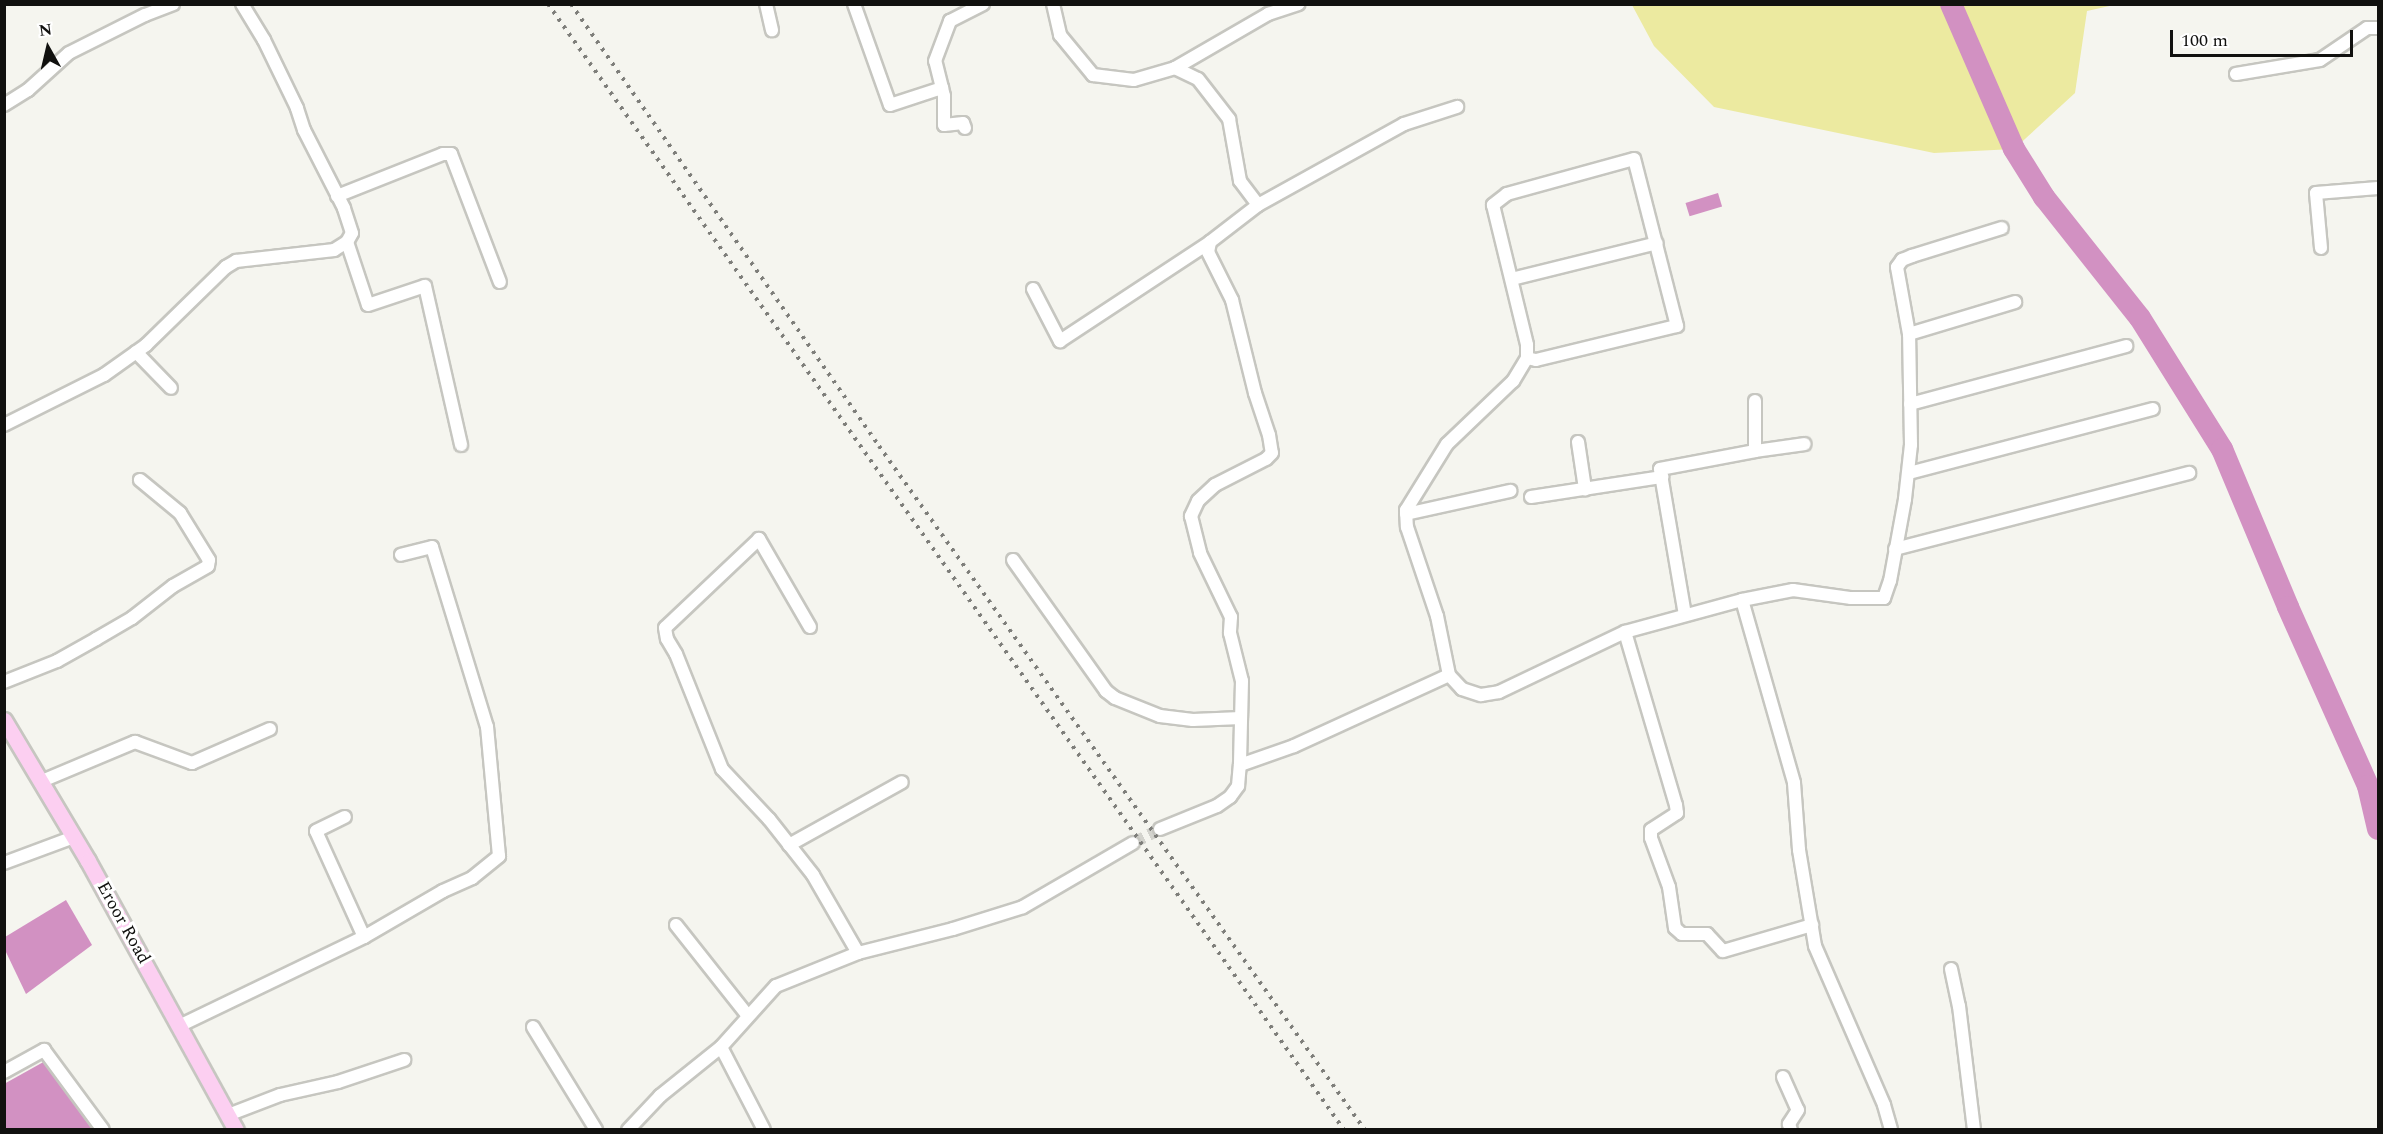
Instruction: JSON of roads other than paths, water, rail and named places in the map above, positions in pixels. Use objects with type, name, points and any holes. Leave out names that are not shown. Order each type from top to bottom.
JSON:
[{"type":"main road","name":"Eroor Road","points":[[4,720],[74,837],[236,1130]]},
{"type":"street","points":[[4,105],[28,90],[69,53],[145,15],[173,4]]},
{"type":"street","points":[[4,425],[104,375],[136,352],[226,267],[236,261],[334,250],[347,242],[352,233],[349,220],[264,40],[242,4]]},
{"type":"street","points":[[766,4],[772,30]]},
{"type":"street","points":[[854,4],[890,105],[942,88]]},
{"type":"street","points":[[965,128],[963,123],[944,125],[942,88],[935,61],[950,21],[983,4]]},
{"type":"street","points":[[1053,4],[1060,35],[1093,75],[1134,80],[1175,68],[1268,14],[1298,4]]},
{"type":"street","points":[[2236,74],[2319,60],[2367,28],[2379,28]]},
{"type":"street","points":[[1175,68],[1198,79],[1228,119],[1240,181],[1258,205]]},
{"type":"street","points":[[1034,289],[1060,341],[1210,242],[1258,205],[1404,124],[1457,107]]},
{"type":"street","points":[[337,196],[443,154],[451,154],[500,282]]},
{"type":"street","points":[[1527,358],[1536,360],[1677,326],[1634,159],[1507,194],[1496,200],[1493,205],[1527,345],[1527,358],[1513,381],[1447,444],[1406,510],[1407,527],[1437,616],[1449,675],[1462,689],[1481,695],[1499,692],[1625,632],[1742,600],[1793,590],[1882,600],[1890,581],[1909,473],[1909,334],[1897,267],[1902,260],[2002,228]]},
{"type":"street","points":[[2321,248],[2316,193],[2379,188]]},
{"type":"street","points":[[347,242],[368,305],[425,286],[461,445]]},
{"type":"street","points":[[1160,829],[1217,806],[1230,797],[1238,786],[1242,681],[1230,633],[1230,617],[1200,552],[1191,516],[1198,501],[1215,485],[1266,459],[1272,453],[1232,300],[1208,252],[1210,242]]},
{"type":"street","points":[[1512,279],[1657,243]]},
{"type":"street","points":[[1909,334],[2015,302]]},
{"type":"street","points":[[1910,404],[2126,346]]},
{"type":"street","points":[[136,352],[171,388]]},
{"type":"street","points":[[1755,401],[1755,452]]},
{"type":"street","points":[[1909,473],[2152,410]]},
{"type":"street","points":[[1578,442],[1585,489]]},
{"type":"street","points":[[1685,615],[1660,469],[1805,444]]},
{"type":"street","points":[[1895,549],[2189,473]]},
{"type":"street","points":[[1531,497],[1662,477]]},
{"type":"street","points":[[4,682],[76,650],[132,618],[173,586],[208,566],[209,560],[180,513],[140,480]]},
{"type":"street","points":[[1407,514],[1510,491]]},
{"type":"street","points":[[810,627],[759,539],[665,628],[667,639],[676,654],[722,769],[813,875],[858,953]]},
{"type":"street","points":[[179,1026],[364,937],[443,891],[472,878],[499,856],[487,726],[442,577],[432,547],[401,555]]},
{"type":"street","points":[[1013,560],[1106,691],[1115,698],[1160,716],[1193,720],[1241,718]]},
{"type":"street","points":[[1742,600],[1794,783],[1799,850],[1815,946],[1884,1105],[1891,1130]]},
{"type":"street","points":[[1625,632],[1676,805],[1677,813],[1673,818],[1651,830],[1651,838],[1669,887],[1675,928],[1682,934],[1707,934],[1717,948],[1723,951],[1812,926]]},
{"type":"street","points":[[1240,765],[1294,746],[1449,675]]},
{"type":"street","points":[[42,781],[135,742],[192,763],[270,729]]},
{"type":"street","points":[[789,845],[902,783]]},
{"type":"street","points":[[345,817],[316,831],[364,937]]},
{"type":"street","points":[[4,863],[74,837]]},
{"type":"street","points":[[628,1130],[660,1096],[721,1047],[776,986],[858,953],[953,929],[1023,907],[1133,843]]},
{"type":"street","points":[[676,925],[748,1016]]},
{"type":"street","points":[[1951,969],[1959,1006],[1974,1130]]},
{"type":"street","points":[[533,1027],[596,1130]]},
{"type":"street","points":[[721,1047],[764,1130]]},
{"type":"street","points":[[4,1072],[44,1050],[103,1130]]},
{"type":"street","points":[[228,1115],[280,1095],[338,1082],[404,1060]]},
{"type":"street","points":[[1783,1077],[1798,1110],[1789,1124],[1791,1130]]},
{"type":"waterway","points":[[1951,4],[2014,149],[2044,197],[2140,318],[2222,449],[2288,607],[2368,786],[2378,829]]},
{"type":"tunnel","points":[[1133,843],[1160,829]]},
{"type":"railway","points":[[548,4],[1344,1130]]},
{"type":"railway","points":[[571,4],[879,446],[1365,1130]]}]
